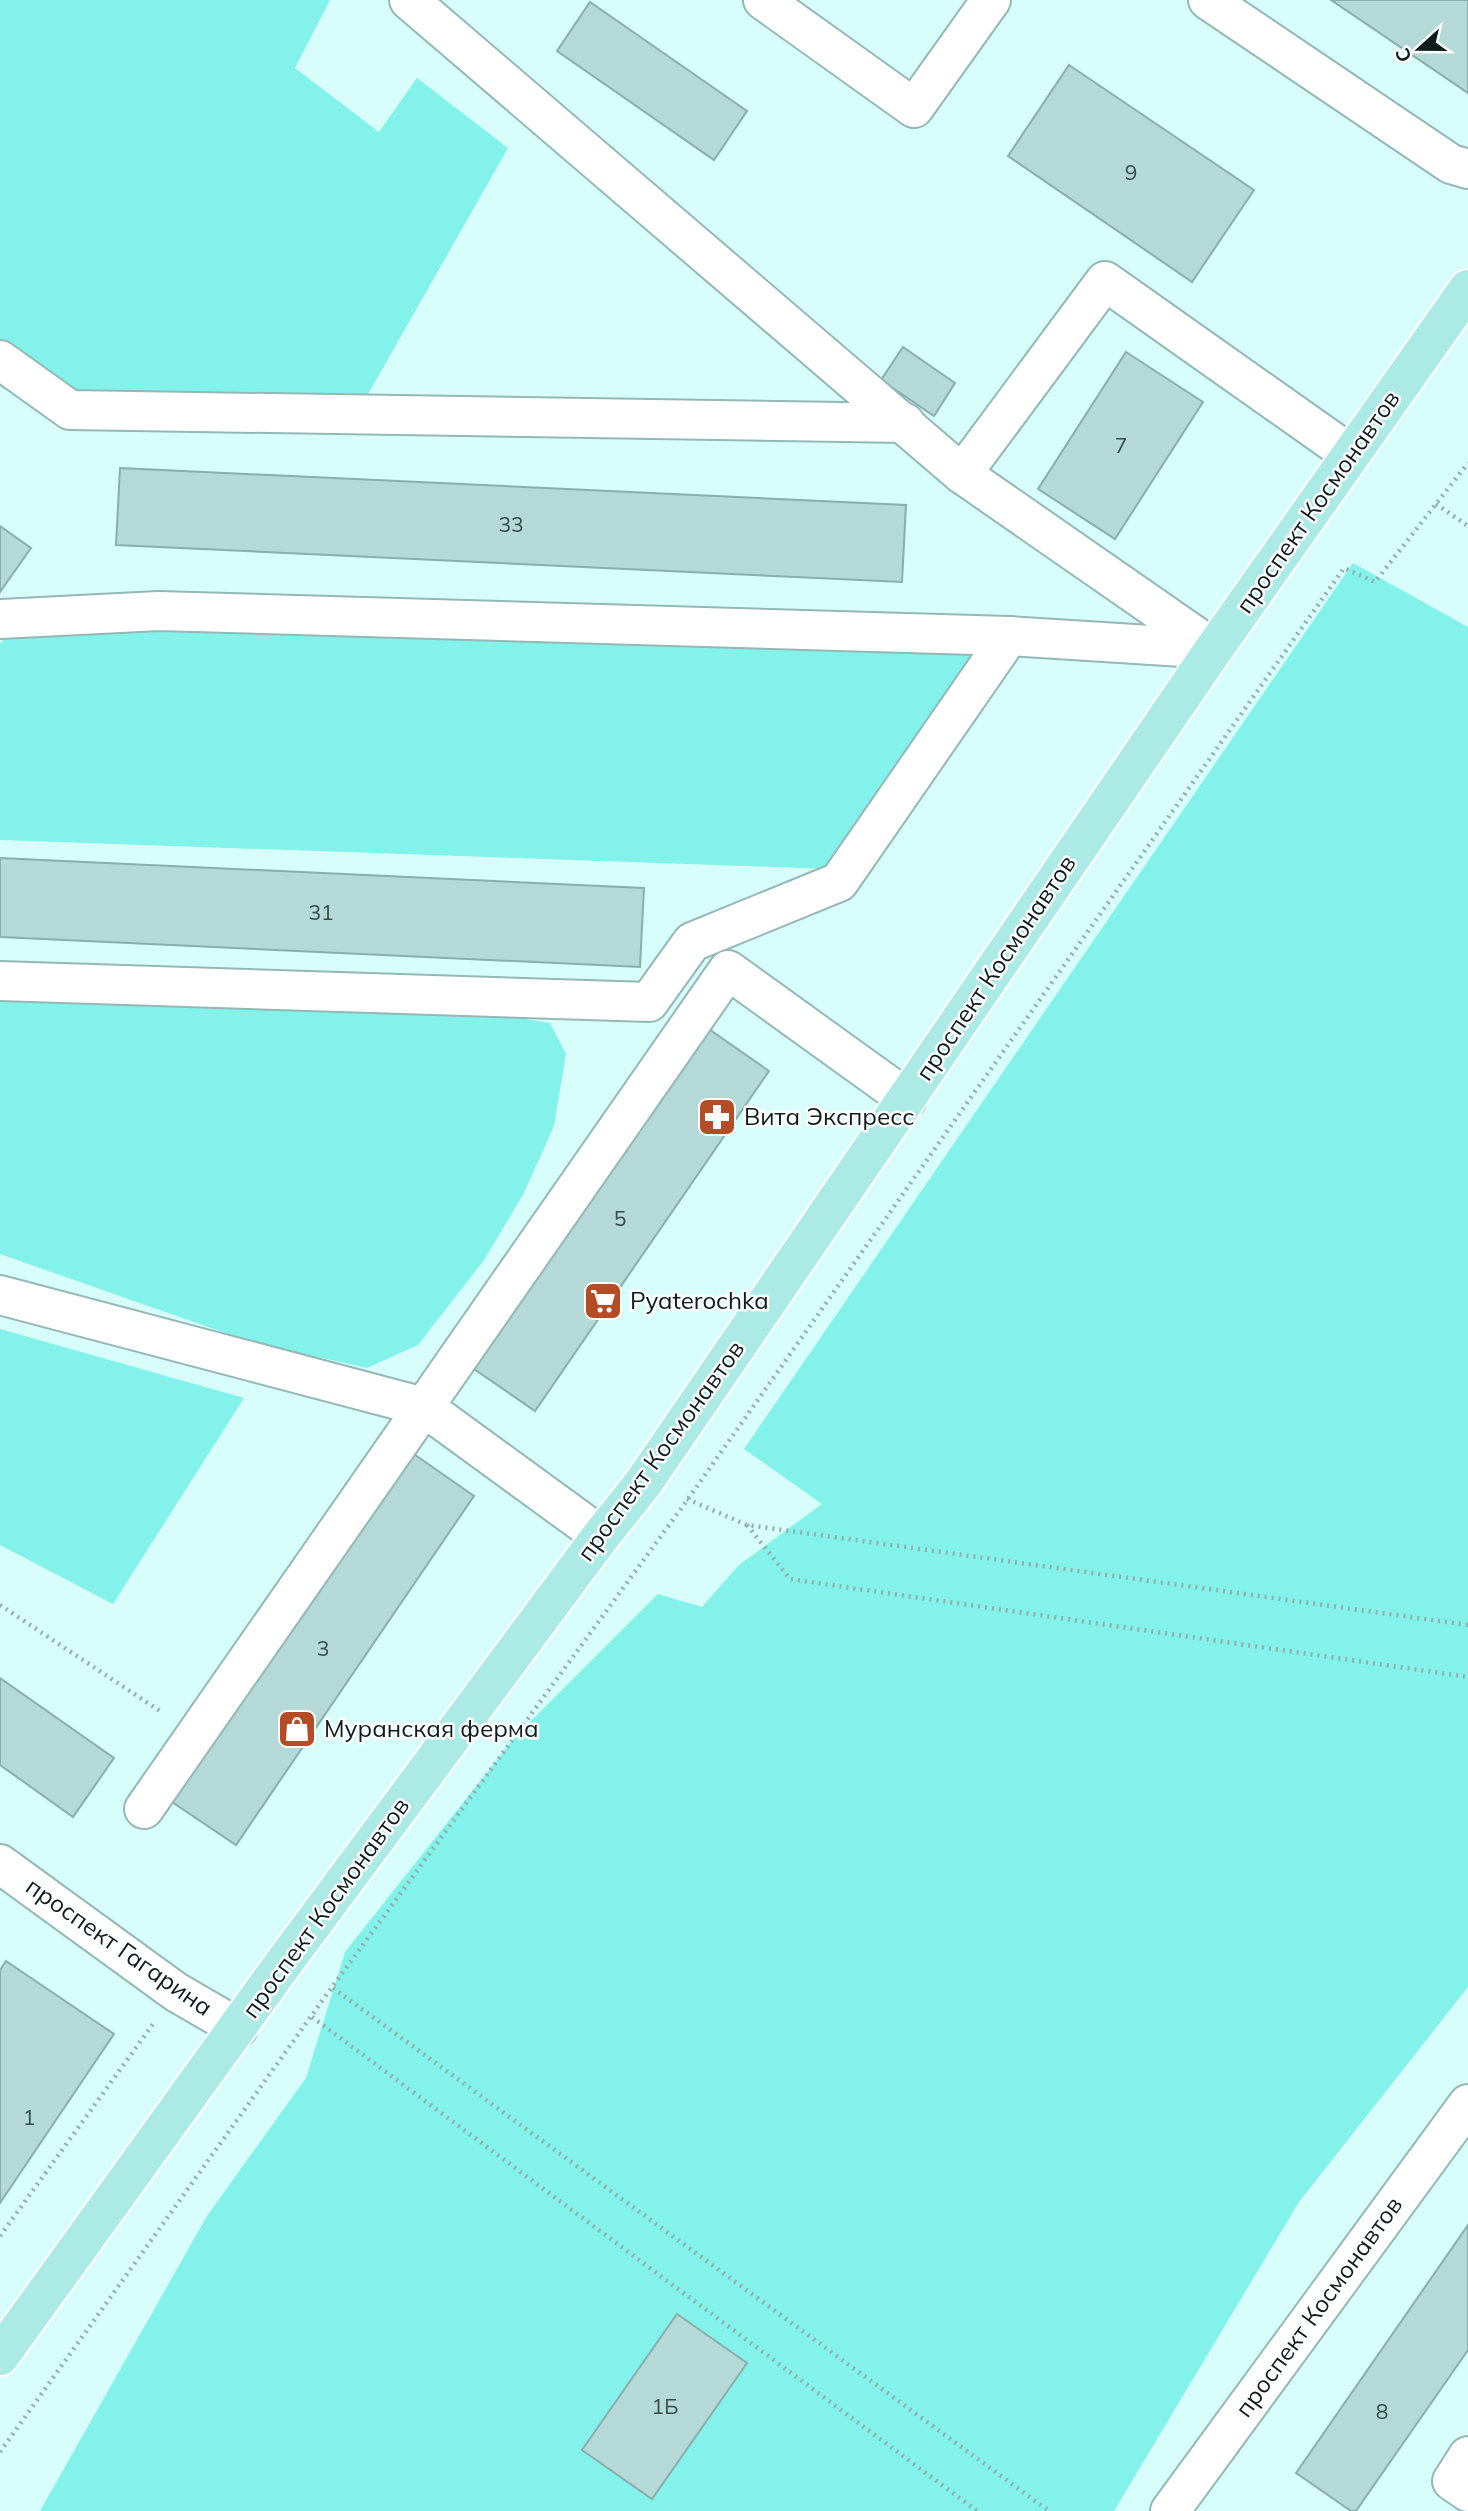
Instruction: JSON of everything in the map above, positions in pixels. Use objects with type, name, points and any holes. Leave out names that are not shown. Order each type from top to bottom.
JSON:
[{"type":"main road","name":"проспект Космонавтов","points":[[0,2356],[238,2028],[601,1536],[644,1482],[1214,649],[1468,289]]},
{"type":"street","points":[[409,0],[962,474],[1214,649]]},
{"type":"street","points":[[763,0],[914,108],[991,0]]},
{"type":"street","points":[[1208,0],[1451,164],[1468,169]]},
{"type":"street","points":[[962,474],[1105,281],[1350,454]]},
{"type":"street","points":[[0,360],[69,410],[905,423]]},
{"type":"street","points":[[0,620],[159,611],[1009,636],[1214,649]]},
{"type":"street","points":[[0,981],[649,1002],[692,942],[839,882],[1009,636]]},
{"type":"street","points":[[144,1809],[728,970],[907,1098]]},
{"type":"street","points":[[0,1295],[424,1407],[601,1536]]},
{"type":"street","name":"проспект Гагарина","points":[[6,1880],[176,1992],[238,2028]]},
{"type":"street","name":"проспект Космонавтов","points":[[1170,2511],[1468,2104]]},
{"type":"street","points":[[1468,2456],[1452,2481],[1468,2492]]},
{"type":"path","points":[[0,2452],[688,1499],[1343,568],[1375,582],[1468,463]]},
{"type":"path","points":[[1436,504],[1468,526]]},
{"type":"path","points":[[644,1482],[747,1525],[1468,1625]]},
{"type":"path","points":[[747,1525],[790,1578],[1468,1677]]},
{"type":"path","points":[[0,1605],[195,1735]]},
{"type":"path","points":[[333,1988],[1049,2511]]},
{"type":"path","points":[[0,2236],[176,1992]]},
{"type":"path","points":[[312,2017],[977,2511]]},
{"type":"shaded area","points":[[0,0],[330,0],[295,68],[379,132],[417,78],[508,148],[367,396],[74,396],[0,343]]},
{"type":"shaded area","points":[[1353,563],[1468,627],[1468,1987],[1299,2202],[1114,2511],[40,2511],[207,2216],[306,2078],[345,1952],[515,1737],[658,1594],[702,1607],[739,1565],[822,1504],[744,1449]]},
{"type":"shaded area","points":[[16,626],[987,645],[830,869],[0,840],[0,644]]},
{"type":"shaded area","points":[[0,994],[469,1010],[550,1023],[566,1054],[554,1126],[524,1193],[484,1260],[418,1345],[367,1368],[251,1342],[0,1254]]},
{"type":"shaded area","points":[[0,1329],[244,1398],[113,1604],[0,1545]]},
{"type":"building","points":[[1331,0],[1468,0],[1468,93]]},
{"type":"building","points":[[590,2],[747,111],[714,160],[557,51]]},
{"type":"building","points":[[1069,65],[1254,190],[1192,282],[1008,156]]},
{"type":"building","points":[[903,347],[955,383],[934,416],[881,380]]},
{"type":"building","points":[[1126,352],[1203,402],[1115,539],[1038,489]]},
{"type":"building","points":[[120,468],[906,505],[902,582],[116,545]]},
{"type":"building","points":[[0,526],[31,548],[0,592]]},
{"type":"building","points":[[0,858],[644,888],[640,967],[0,937]]},
{"type":"building","points":[[706,1027],[769,1071],[535,1411],[471,1367]]},
{"type":"building","points":[[411,1452],[474,1496],[236,1845],[172,1802]]},
{"type":"building","points":[[0,1678],[114,1758],[73,1817],[0,1765]]},
{"type":"building","points":[[6,1961],[114,2034],[0,2203],[0,1970]]},
{"type":"building","points":[[1468,2225],[1468,2350],[1356,2511],[1351,2511],[1296,2473]]},
{"type":"building","points":[[677,2314],[747,2363],[652,2499],[582,2450]]},
{"type":"place","name":"Вита Экспресс","points":[[717,1117]]},
{"type":"place","name":"Pyaterochka","points":[[603,1301]]},
{"type":"place","name":"Муранская ферма","points":[[297,1729]]}]
